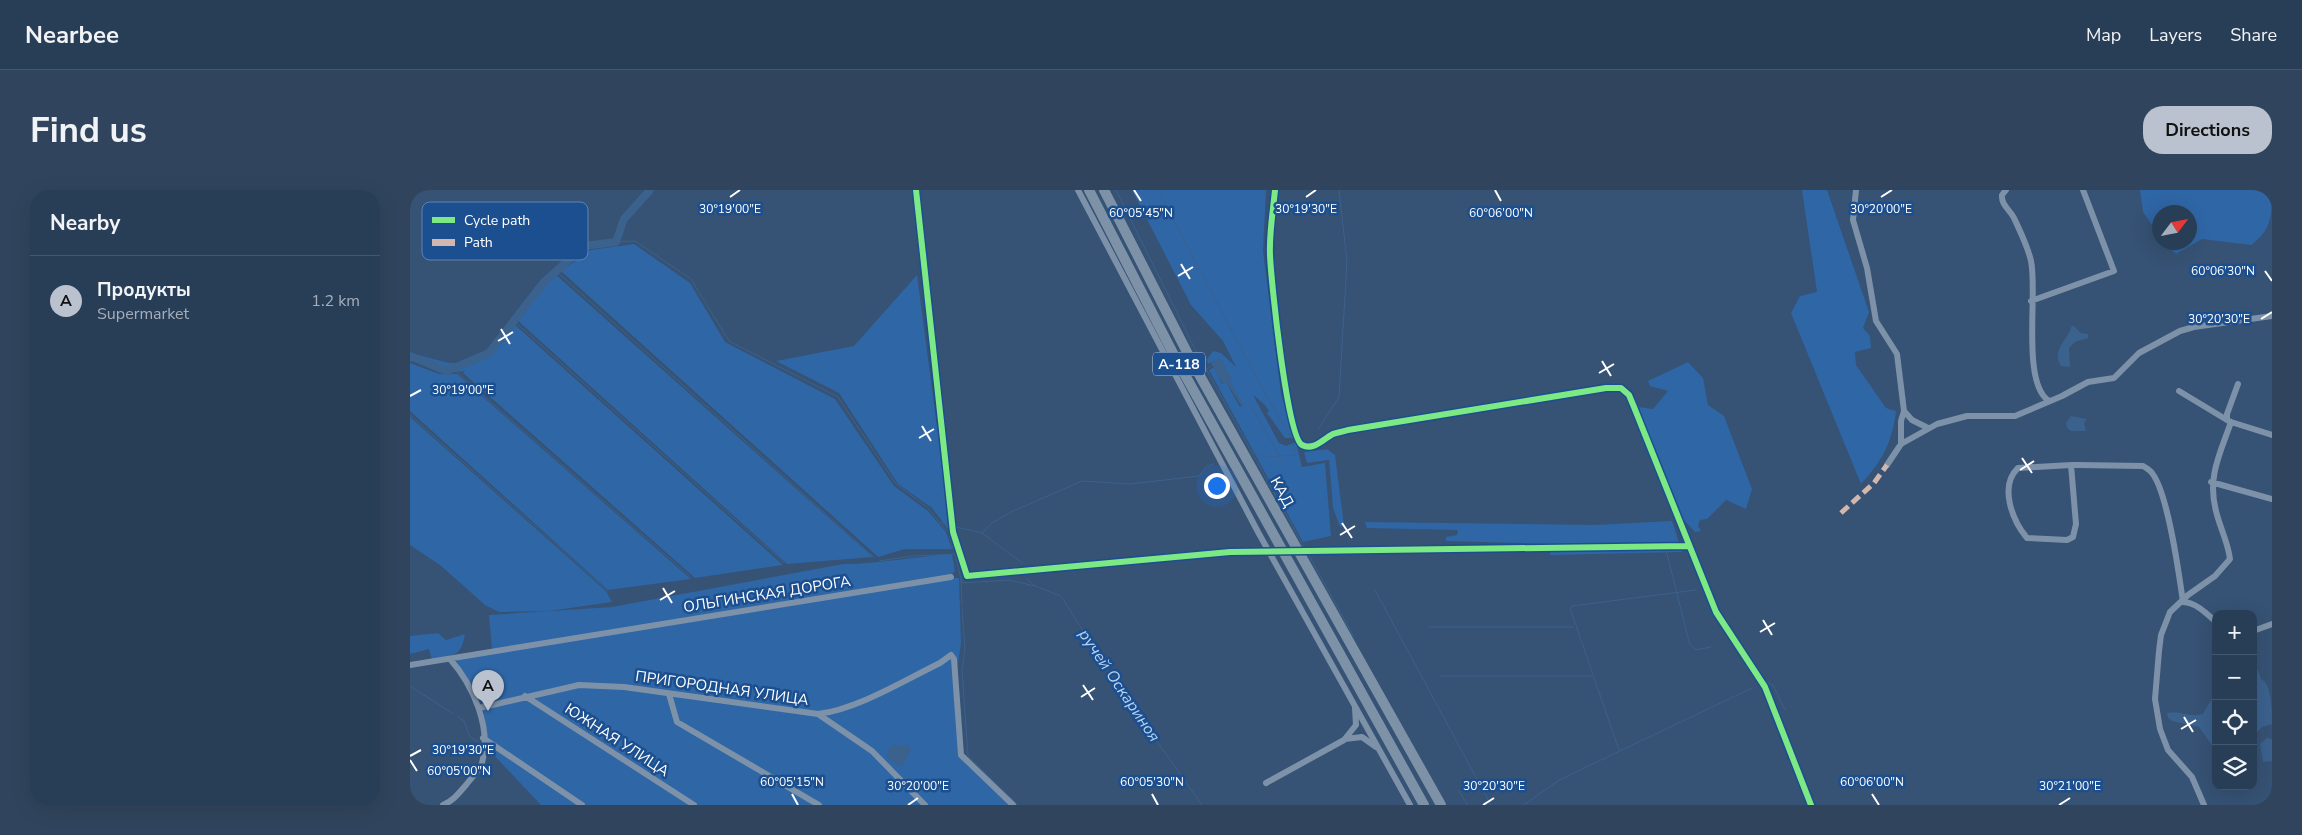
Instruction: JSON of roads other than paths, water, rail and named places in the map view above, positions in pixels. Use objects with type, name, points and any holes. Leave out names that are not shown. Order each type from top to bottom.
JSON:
[{"type":"highway","name":"КАД","points":[[1089,190],[1175,357],[1424,805]]},
{"type":"highway","name":"КАД","points":[[1104,190],[1191,360],[1442,805]]},
{"type":"street","points":[[916,190],[953,532],[967,576],[1186,555],[1254,552],[1688,546]]},
{"type":"street","points":[[1078,190],[1258,532],[1410,805]]},
{"type":"street","points":[[1109,190],[1132,245]]},
{"type":"street","points":[[1275,190],[1270,253],[1279,340],[1291,418],[1297,439],[1303,445],[1318,445],[1333,434],[1348,430],[1606,388],[1621,388],[1629,396],[1634,407],[1716,612],[1765,687],[1811,805]]},
{"type":"street","points":[[1856,190],[1852,220],[1867,268],[1876,321],[1897,354],[1904,411],[1901,421],[1901,444]]},
{"type":"street","points":[[2006,190],[2002,195],[2003,204],[2013,217],[2031,262],[2031,301],[2037,384],[2039,393],[2049,402]]},
{"type":"street","points":[[2031,301],[2114,271],[2084,190]]},
{"type":"street","points":[[1887,465],[1901,444],[1928,428],[1967,416],[2015,416],[2049,402],[2088,382],[2114,378],[2138,353],[2180,331],[2194,327],[2272,316]]},
{"type":"street","points":[[2204,805],[2192,777],[2168,750],[2156,715],[2155,699],[2161,635],[2170,612],[2183,602],[2188,595],[2215,576],[2230,559],[2228,543],[2216,513],[2211,482],[2229,421],[2227,414],[2238,384]]},
{"type":"street","points":[[2179,391],[2229,421],[2272,435]]},
{"type":"street","points":[[1904,411],[1912,420],[1928,428]]},
{"type":"street","points":[[2071,465],[2076,524],[2073,537],[2067,540],[2027,538],[2020,530],[2011,507],[2008,491],[2011,475],[2018,468],[2071,465],[2143,466],[2152,474],[2164,503],[2178,565],[2183,602]]},
{"type":"street","points":[[2211,482],[2272,499]]},
{"type":"street","name":"ОЛЬГИНСКАЯ ДОРОГА","points":[[410,665],[951,577]]},
{"type":"street","points":[[2183,602],[2191,602],[2212,618]]},
{"type":"street","points":[[2257,630],[2272,624]]},
{"type":"street","name":"ПРИГОРОДНАЯ УЛИЦА","points":[[479,708],[578,685],[624,687],[818,714],[831,713],[940,663],[951,655],[954,659],[960,755],[1013,805]]},
{"type":"street","points":[[443,805],[452,803],[480,766],[484,738],[479,708],[457,667],[450,659]]},
{"type":"street","points":[[669,694],[677,722],[819,805]]},
{"type":"street","name":"ЮЖНАЯ УЛИЦА","points":[[525,696],[694,805]]},
{"type":"street","points":[[1344,740],[1356,724],[1357,717],[1353,700]]},
{"type":"street","points":[[818,714],[872,751],[925,805]]},
{"type":"street","points":[[1266,783],[1344,740],[1362,737],[1382,754]]},
{"type":"street","points":[[484,738],[582,805]]},
{"type":"waterway","points":[[588,246],[616,242],[624,219],[650,190]]},
{"type":"waterway","points":[[1116,190],[1194,347],[1305,549]]},
{"type":"waterway","points":[[1158,190],[1262,388],[1291,438]]},
{"type":"waterway","points":[[1319,428],[1339,397],[1347,261],[1339,190]]},
{"type":"waterway","name":"ручей Оскариноя","points":[[616,242],[635,241],[691,279],[729,341],[838,397],[895,483],[928,508],[939,522]]},
{"type":"waterway","points":[[410,356],[447,371],[489,353],[543,283],[568,260]]},
{"type":"waterway","points":[[556,271],[874,557]]},
{"type":"waterway","points":[[513,320],[784,563]]},
{"type":"waterway","points":[[1207,369],[1212,365]]},
{"type":"waterway","points":[[453,369],[691,577]]},
{"type":"waterway","points":[[1251,406],[1279,455]]},
{"type":"waterway","points":[[410,415],[608,591]]},
{"type":"waterway","points":[[1253,452],[1267,457],[1296,455],[1293,444]]},
{"type":"waterway","points":[[982,533],[992,523],[1011,512],[1082,481],[1130,484],[1199,476],[1207,466],[1214,464]]},
{"type":"waterway","name":"ручей Оскариноя","points":[[948,525],[939,522],[949,533],[953,549]]},
{"type":"waterway","name":"ручей Оскариноя","points":[[956,527],[982,533],[1022,563]]},
{"type":"waterway","points":[[1666,550],[1690,645],[1696,650],[1711,647]]},
{"type":"waterway","points":[[1307,552],[1354,637]]},
{"type":"waterway","points":[[879,561],[912,556],[955,554],[961,579]]},
{"type":"waterway","name":"ручей Оскариноя","points":[[1026,578],[1035,586],[1061,596],[1118,686],[1202,805]]},
{"type":"waterway","points":[[962,605],[961,579],[963,583],[1010,580],[1034,586]]},
{"type":"waterway","points":[[1375,590],[1491,805]]},
{"type":"waterway","points":[[1619,750],[1570,608],[1572,606],[1696,590]]},
{"type":"waterway","points":[[962,608],[965,649],[962,670],[968,756],[1018,805]]},
{"type":"waterway","points":[[1429,627],[1573,627]]},
{"type":"waterway","points":[[1441,676],[1592,676]]},
{"type":"waterway","points":[[1766,682],[1773,685],[1785,710]]},
{"type":"waterway","points":[[410,686],[453,714]]},
{"type":"waterway","points":[[1524,805],[1559,780],[1752,688]]},
{"type":"waterway","points":[[457,716],[464,721],[470,737],[480,743]]},
{"type":"waterway","points":[[1458,790],[1468,805]]},
{"type":"place","name":"Продукты","points":[[488,711]]}]
